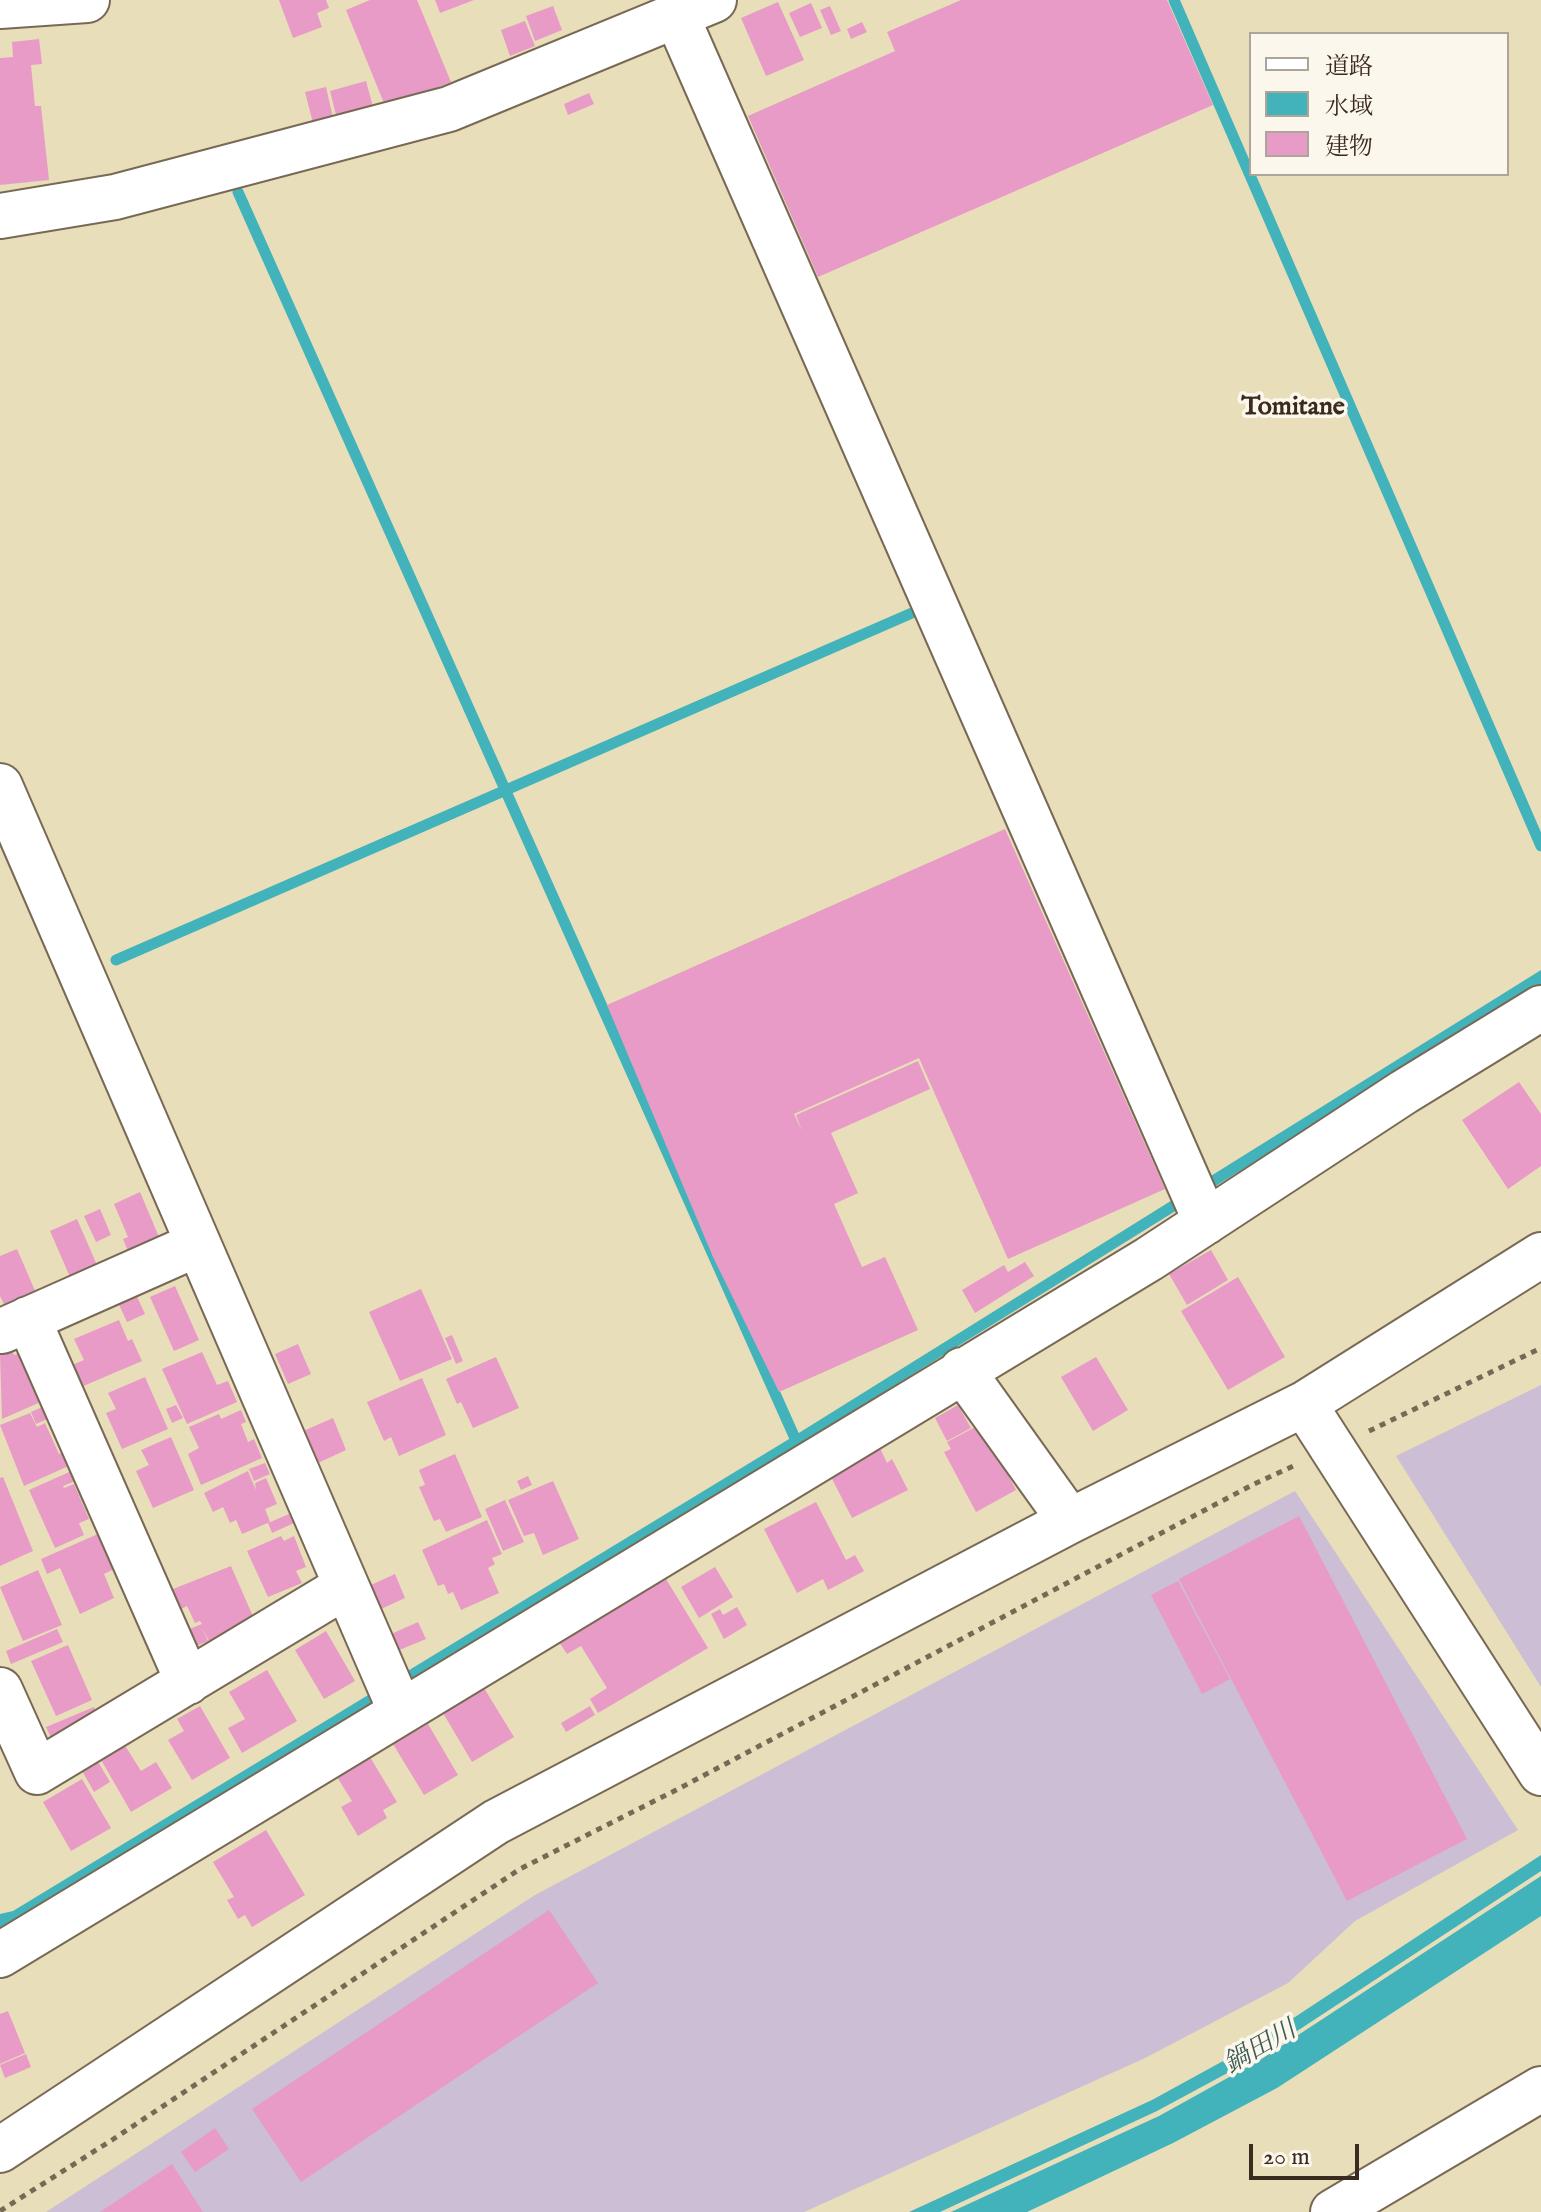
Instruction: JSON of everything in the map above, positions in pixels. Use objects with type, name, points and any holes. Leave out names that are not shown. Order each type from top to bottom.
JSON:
[{"type":"street","points":[[0,6],[87,0]]},
{"type":"street","points":[[0,216],[115,197],[449,109],[696,8],[1198,1205]]},
{"type":"street","points":[[0,786],[394,1696]]},
{"type":"street","points":[[0,1955],[394,1696],[1149,1259],[1198,1205],[1404,1092],[1541,1008]]},
{"type":"street","points":[[188,1682],[14,1326],[198,1244]]},
{"type":"street","points":[[0,2150],[496,1822],[1070,1521],[1304,1404],[1541,1255]]},
{"type":"street","points":[[962,1370],[1070,1521]]},
{"type":"street","points":[[1304,1404],[1541,1773]]},
{"type":"street","points":[[0,1690],[37,1772],[346,1586]]},
{"type":"street","points":[[1333,2212],[1541,2089]]},
{"type":"path","points":[[0,2211],[520,1869],[680,1788],[1254,1484],[1541,1348]]},
{"type":"shaded area","points":[[1541,1385],[1541,1687],[1396,1456]]},
{"type":"shaded area","points":[[1295,1491],[1518,1830],[1355,1921],[1288,1983],[1145,2058],[804,2212],[46,2212],[535,1895]]},
{"type":"water","points":[[1541,970],[1541,984],[810,1438],[0,1930],[0,1914],[13,1911],[794,1436]]},
{"type":"water","name":"鍋田川","points":[[1541,1855],[1541,1871],[1259,2056],[1157,2111],[940,2212],[909,2212],[1152,2100],[1254,2044]]},
{"type":"water","points":[[1541,1876],[1541,1916],[1277,2088],[1173,2143],[1027,2212],[951,2212],[1159,2116],[1260,2060]]},
{"type":"building","points":[[279,0],[326,0],[329,8],[317,13],[322,27],[293,38]]},
{"type":"building","points":[[370,0],[417,0],[451,82],[386,108],[346,10]]},
{"type":"building","points":[[435,0],[474,0],[440,13]]},
{"type":"building","points":[[961,0],[1167,0],[1213,105],[818,277],[748,116],[895,51],[887,32]]},
{"type":"building","points":[[778,2],[804,60],[766,76],[741,18]]},
{"type":"building","points":[[811,3],[822,28],[800,37],[789,13]]},
{"type":"building","points":[[553,6],[562,30],[535,41],[526,16]]},
{"type":"building","points":[[830,6],[841,31],[831,35],[820,10]]},
{"type":"building","points":[[525,21],[535,46],[510,56],[501,30]]},
{"type":"building","points":[[862,22],[867,32],[851,39],[847,29]]},
{"type":"building","points":[[39,39],[42,64],[31,65],[35,106],[41,106],[49,180],[0,185],[0,58],[13,57],[12,42]]},
{"type":"building","points":[[366,81],[375,114],[338,123],[330,91]]},
{"type":"building","points":[[326,87],[334,122],[314,127],[305,92]]},
{"type":"building","points":[[589,93],[594,104],[568,115],[564,104]]},
{"type":"building","points":[[1005,829],[1165,1189],[1008,1259],[919,1058],[794,1114],[802,1131],[796,1115],[918,1061],[930,1089],[831,1133],[858,1193],[834,1204],[862,1267],[885,1257],[918,1330],[779,1392],[713,1257],[607,1005]]},
{"type":"building","points":[[1519,1082],[1541,1114],[1541,1166],[1508,1189],[1462,1120]]},
{"type":"building","points":[[140,1192],[159,1237],[128,1251],[123,1239],[128,1237],[114,1204]]},
{"type":"building","points":[[100,1209],[111,1235],[96,1242],[84,1216]]},
{"type":"building","points":[[77,1219],[97,1265],[70,1277],[50,1231]]},
{"type":"building","points":[[17,1249],[36,1293],[5,1306],[0,1296],[0,1256]]},
{"type":"building","points":[[1211,1250],[1228,1280],[1187,1305],[1169,1274]]},
{"type":"building","points":[[1025,1262],[1034,1276],[975,1313],[962,1290],[1004,1265],[1008,1272]]},
{"type":"building","points":[[1238,1277],[1285,1357],[1228,1390],[1181,1311]]},
{"type":"building","points":[[175,1286],[199,1340],[174,1351],[150,1297]]},
{"type":"building","points":[[421,1289],[452,1359],[400,1381],[369,1312]]},
{"type":"building","points":[[134,1290],[145,1314],[127,1322],[116,1298]]},
{"type":"building","points":[[119,1320],[128,1341],[132,1339],[142,1361],[81,1387],[72,1365],[84,1360],[74,1339]]},
{"type":"building","points":[[452,1335],[463,1361],[456,1364],[445,1338]]},
{"type":"building","points":[[298,1344],[311,1374],[288,1384],[275,1354]]},
{"type":"building","points":[[11,1349],[14,1355],[22,1352],[43,1401],[2,1419],[0,1354]]},
{"type":"building","points":[[202,1352],[217,1385],[228,1381],[237,1402],[187,1424],[162,1369]]},
{"type":"building","points":[[496,1357],[519,1408],[473,1428],[461,1402],[457,1404],[446,1379]]},
{"type":"building","points":[[1096,1357],[1128,1410],[1093,1431],[1061,1377]]},
{"type":"building","points":[[145,1377],[168,1429],[122,1449],[106,1413],[116,1409],[108,1393]]},
{"type":"building","points":[[422,1378],[446,1435],[399,1456],[391,1437],[384,1441],[367,1402]]},
{"type":"building","points":[[47,1405],[52,1417],[36,1424],[31,1412]]},
{"type":"building","points":[[176,1405],[183,1418],[172,1423],[166,1409]]},
{"type":"building","points":[[958,1405],[971,1428],[947,1441],[935,1418]]},
{"type":"building","points":[[241,1410],[246,1422],[241,1424],[248,1442],[254,1439],[262,1458],[201,1485],[188,1454],[199,1448],[189,1427],[219,1414],[221,1419]]},
{"type":"building","points":[[30,1413],[37,1427],[45,1423],[59,1454],[67,1451],[73,1464],[24,1486],[0,1425]]},
{"type":"building","points":[[333,1418],[346,1450],[316,1464],[301,1432]]},
{"type":"building","points":[[981,1424],[1016,1490],[976,1512],[944,1452],[951,1449],[947,1442]]},
{"type":"building","points":[[171,1437],[194,1490],[153,1508],[136,1471],[149,1465],[141,1450]]},
{"type":"building","points":[[880,1448],[887,1463],[892,1459],[908,1490],[852,1518],[828,1471]]},
{"type":"building","points":[[455,1454],[482,1517],[446,1532],[440,1519],[434,1521],[419,1487],[425,1485],[419,1470]]},
{"type":"building","points":[[265,1463],[270,1474],[254,1481],[249,1469]]},
{"type":"building","points":[[76,1469],[80,1479],[63,1486],[74,1484],[89,1519],[79,1523],[84,1535],[55,1548],[29,1490]]},
{"type":"building","points":[[248,1471],[256,1490],[255,1483],[266,1478],[277,1504],[265,1509],[270,1522],[242,1534],[236,1520],[230,1523],[223,1507],[213,1512],[204,1493]]},
{"type":"building","points":[[528,1476],[532,1485],[521,1490],[517,1481]]},
{"type":"building","points":[[3,1477],[33,1551],[0,1566],[0,1478]]},
{"type":"building","points":[[553,1481],[579,1539],[543,1555],[534,1533],[524,1536],[508,1500]]},
{"type":"building","points":[[505,1500],[524,1542],[503,1551],[485,1509]]},
{"type":"building","points":[[816,1502],[846,1560],[855,1555],[864,1571],[828,1590],[823,1579],[797,1593],[764,1529]]},
{"type":"building","points":[[289,1514],[294,1523],[272,1533],[268,1523]]},
{"type":"building","points":[[1299,1516],[1467,1839],[1347,1901],[1179,1579]]},
{"type":"building","points":[[487,1520],[502,1554],[492,1558],[495,1564],[488,1568],[499,1593],[461,1610],[453,1592],[448,1594],[444,1584],[438,1586],[422,1550]]},
{"type":"building","points":[[98,1534],[114,1569],[104,1574],[114,1598],[80,1614],[60,1568],[47,1574],[41,1559]]},
{"type":"building","points":[[281,1536],[284,1541],[294,1536],[306,1567],[296,1571],[302,1583],[268,1597],[247,1551]]},
{"type":"building","points":[[231,1566],[255,1621],[209,1641],[202,1628],[208,1641],[194,1647],[187,1630],[202,1624],[200,1621],[195,1623],[187,1606],[177,1611],[168,1591]]},
{"type":"building","points":[[715,1567],[733,1597],[699,1618],[681,1587]]},
{"type":"building","points":[[38,1570],[62,1625],[23,1641],[0,1587]]},
{"type":"building","points":[[395,1574],[405,1598],[381,1609],[371,1585]]},
{"type":"building","points":[[666,1579],[708,1648],[598,1713],[590,1699],[607,1688],[581,1646],[567,1654],[559,1642]]},
{"type":"building","points":[[1178,1581],[1230,1679],[1202,1694],[1151,1595]]},
{"type":"building","points":[[737,1607],[747,1625],[724,1639],[711,1614],[720,1609],[723,1615]]},
{"type":"building","points":[[418,1622],[426,1639],[397,1651],[389,1635]]},
{"type":"building","points":[[57,1629],[63,1642],[11,1664],[6,1651]]},
{"type":"building","points":[[326,1631],[355,1681],[324,1699],[295,1650]]},
{"type":"building","points":[[68,1645],[92,1700],[56,1716],[31,1661]]},
{"type":"building","points":[[267,1670],[297,1721],[242,1753],[228,1728],[245,1719],[229,1692]]},
{"type":"building","points":[[484,1688],[514,1737],[472,1762],[443,1713]]},
{"type":"building","points":[[200,1706],[230,1758],[192,1780],[168,1740],[184,1731],[177,1719]]},
{"type":"building","points":[[590,1706],[595,1715],[566,1732],[561,1723]]},
{"type":"building","points":[[94,1707],[98,1718],[51,1738],[46,1727]]},
{"type":"building","points":[[428,1724],[458,1775],[424,1795],[393,1744]]},
{"type":"building","points":[[124,1744],[141,1771],[156,1762],[172,1788],[131,1812],[100,1758]]},
{"type":"building","points":[[370,1757],[397,1802],[383,1810],[387,1818],[358,1836],[341,1807],[352,1801],[337,1777]]},
{"type":"building","points":[[97,1760],[110,1782],[94,1792],[81,1769]]},
{"type":"building","points":[[82,1779],[111,1828],[71,1851],[43,1802]]},
{"type":"building","points":[[266,1830],[305,1895],[252,1927],[245,1915],[238,1919],[227,1900],[234,1897],[213,1862]]},
{"type":"building","points":[[549,1910],[598,1983],[301,2182],[252,2109]]},
{"type":"building","points":[[8,2011],[25,2053],[0,2064],[0,2014]]},
{"type":"building","points":[[26,2054],[31,2067],[5,2078],[0,2065]]},
{"type":"building","points":[[215,2128],[229,2149],[195,2172],[181,2152]]},
{"type":"building","points":[[172,2164],[203,2212],[100,2212]]},
{"type":"waterway","points":[[1174,0],[1249,173]]},
{"type":"waterway","points":[[1250,176],[1541,846]]},
{"type":"waterway","points":[[238,192],[794,1436]]},
{"type":"waterway","points":[[116,960],[912,613]]},
{"type":"district","name":"Tomitane","points":[[1293,409]]}]
